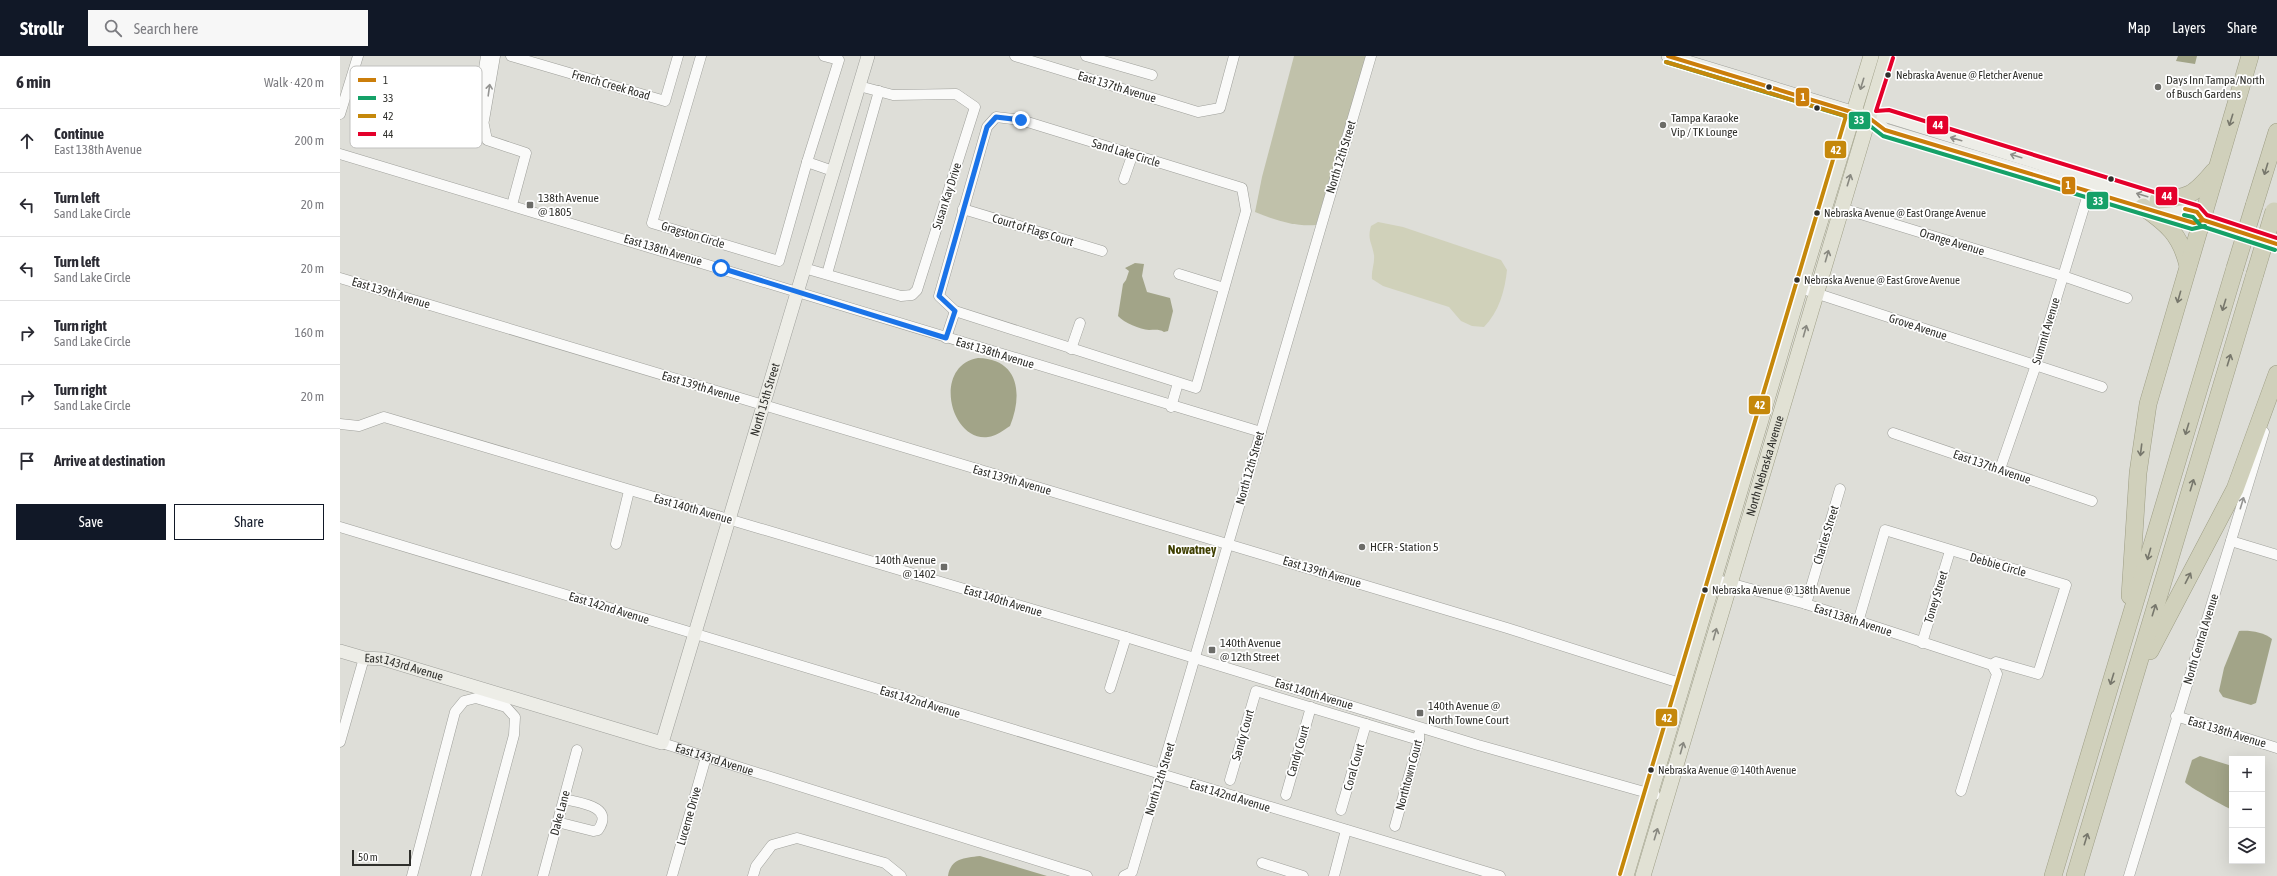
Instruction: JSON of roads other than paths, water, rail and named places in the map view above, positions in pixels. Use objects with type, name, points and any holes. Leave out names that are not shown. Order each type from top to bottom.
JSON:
[{"type":"highway","points":[[2127,628],[2138,473],[2144,427],[2156,376],[2250,56]]},
{"type":"highway","points":[[2053,876],[2277,132]]},
{"type":"highway","points":[[2151,204],[2182,199],[2190,195],[2217,168]]},
{"type":"highway","points":[[2151,204],[2175,233],[2184,250],[2188,266]]},
{"type":"highway","points":[[2075,876],[2275,206]]},
{"type":"highway","points":[[2131,687],[2230,499],[2249,455],[2277,374]]},
{"type":"main road","name":"North Nebraska Avenue","points":[[1626,876],[1800,288],[1871,56]]},
{"type":"main road","name":"North Nebraska Avenue","points":[[1643,876],[1887,56]]},
{"type":"main road","points":[[1781,412],[1775,403],[1789,349],[1788,331]]},
{"type":"main road","points":[[1746,530],[1753,475],[1761,447],[1758,430]]},
{"type":"main road","points":[[1655,779],[1669,792]]},
{"type":"street","points":[[355,66],[358,56]]},
{"type":"street","points":[[482,82],[486,56]]},
{"type":"street","points":[[483,123],[487,113],[495,56]]},
{"type":"street","name":"French Creek Road","points":[[511,56],[665,101],[678,56]]},
{"type":"street","name":"Gragston Circle","points":[[701,56],[652,223],[779,261],[806,162],[839,60],[824,56]]},
{"type":"street","name":"North 15th Street","points":[[662,743],[868,56]]},
{"type":"street","name":"East 137th Avenue","points":[[1015,56],[1198,112],[1220,108],[1234,56]]},
{"type":"street","points":[[1086,56],[1152,75]]},
{"type":"street","name":"North 12th Street","points":[[1124,876],[1132,872],[1196,658],[1260,432],[1371,56]]},
{"type":"street","points":[[1668,56],[1868,117],[1884,130],[2089,191],[2151,204]]},
{"type":"street","points":[[340,114],[350,82]]},
{"type":"street","name":"Susan Kay Drive","points":[[804,268],[901,296],[912,295],[917,290],[975,107],[956,94],[893,95],[859,86]]},
{"type":"street","points":[[827,274],[879,91]]},
{"type":"street","points":[[1868,117],[1886,116],[2151,204],[2194,223],[2203,220],[2277,244]]},
{"type":"street","name":"Sand Lake Circle","points":[[996,117],[1021,120],[1132,156],[1242,188],[1246,210],[1196,388],[955,311],[939,296],[963,209],[987,127],[996,117]]},
{"type":"street","points":[[482,118],[487,140],[526,152],[512,205]]},
{"type":"street","name":"East 138th Avenue","points":[[340,154],[798,291],[1171,407],[1260,432]]},
{"type":"street","points":[[1124,179],[1132,156]]},
{"type":"street","points":[[806,162],[833,171]]},
{"type":"street","name":"Summit Avenue","points":[[2000,469],[2036,365],[2089,191]]},
{"type":"street","name":"Orange Avenue","points":[[1841,208],[2063,276],[2127,298]]},
{"type":"street","name":"Court of Flags Court","points":[[963,209],[1102,251]]},
{"type":"street","points":[[1179,274],[1224,288]]},
{"type":"street","name":"East 139th Avenue","points":[[340,278],[762,406],[1507,628],[1683,684]]},
{"type":"street","name":"Grove Avenue","points":[[1800,288],[2102,387]]},
{"type":"street","points":[[946,338],[955,311]]},
{"type":"street","points":[[1071,349],[1080,323]]},
{"type":"street","points":[[1171,407],[1178,383]]},
{"type":"street","name":"North Central Avenue","points":[[2129,876],[2176,716],[2270,412],[2268,402]]},
{"type":"street","name":"East 140th Avenue","points":[[340,424],[359,426],[384,417],[629,491],[729,519],[1196,658],[1416,725],[1478,746],[1650,794],[1669,792]]},
{"type":"street","name":"East 137th Avenue","points":[[1893,433],[2092,501]]},
{"type":"street","name":"Charles Street","points":[[1806,604],[1840,489]]},
{"type":"street","points":[[616,544],[629,491]]},
{"type":"street","name":"East 142nd Avenue","points":[[340,527],[1500,876]]},
{"type":"street","name":"Debbie Circle","points":[[1858,622],[1885,530],[2066,585],[2038,674],[1996,662],[1992,665]]},
{"type":"street","points":[[2231,541],[2277,555]]},
{"type":"street","name":"Toney Street","points":[[1922,643],[1950,551]]},
{"type":"street","name":"East 138th Avenue","points":[[1714,579],[1806,604],[1992,665]]},
{"type":"street","points":[[1110,688],[1126,637]]},
{"type":"street","name":"East 143rd Avenue","points":[[340,651],[364,658],[383,659],[662,743],[1087,876]]},
{"type":"street","points":[[340,742],[364,658]]},
{"type":"street","points":[[1961,791],[1997,674],[1992,665]]},
{"type":"street","name":"Sandy Court","points":[[1230,780],[1256,691],[1311,707]]},
{"type":"street","points":[[412,876],[455,712],[464,701],[476,698],[506,707],[515,717],[514,735],[476,876]]},
{"type":"street","points":[[1311,707],[1419,740]]},
{"type":"street","name":"Candy Court","points":[[1286,795],[1311,707]]},
{"type":"street","name":"East 138th Avenue","points":[[2176,716],[2277,748]]},
{"type":"street","name":"Coral Court","points":[[1341,810],[1366,724]]},
{"type":"street","points":[[1400,734],[1416,725]]},
{"type":"street","name":"Northtown Court","points":[[1395,826],[1420,737],[1416,725]]},
{"type":"street","name":"Dake Lane","points":[[543,876],[577,750]]},
{"type":"street","name":"Lucerne Drive","points":[[672,876],[706,757]]},
{"type":"street","points":[[557,822],[594,831],[598,830],[603,820],[603,814],[599,809],[564,799]]},
{"type":"street","points":[[1334,876],[1346,830]]},
{"type":"street","points":[[753,876],[756,866],[772,846],[796,838],[885,862],[901,876]]},
{"type":"street","points":[[1262,863],[1303,876]]},
{"type":"place","name":"Nebraska Avenue @ Fletcher Avenue","points":[[1888,75]]},
{"type":"place","name":"Days Inn Tampa/North of Busch Gardens","points":[[2158,87]]},
{"type":"place","name":"Tampa Karaoke Vip / TK Lounge","points":[[1663,125]]},
{"type":"place","name":"138th Avenue @ 1805","points":[[530,205]]},
{"type":"place","name":"Nebraska Avenue @ East Orange Avenue","points":[[1817,213]]},
{"type":"place","name":"Nebraska Avenue @ East Grove Avenue","points":[[1797,280]]},
{"type":"place","name":"HCFR - Station 5","points":[[1362,547]]},
{"type":"place","name":"140th Avenue @ 1402","points":[[944,567]]},
{"type":"place","name":"Nebraska Avenue @ 138th Avenue","points":[[1705,590]]},
{"type":"place","name":"140th Avenue @ 12th Street","points":[[1212,650]]},
{"type":"place","name":"140th Avenue @ North Towne Court","points":[[1420,713]]},
{"type":"place","name":"Nebraska Avenue @ 140th Avenue","points":[[1651,770]]},
{"type":"district","name":"Nowatney","points":[[1192,549]]}]
